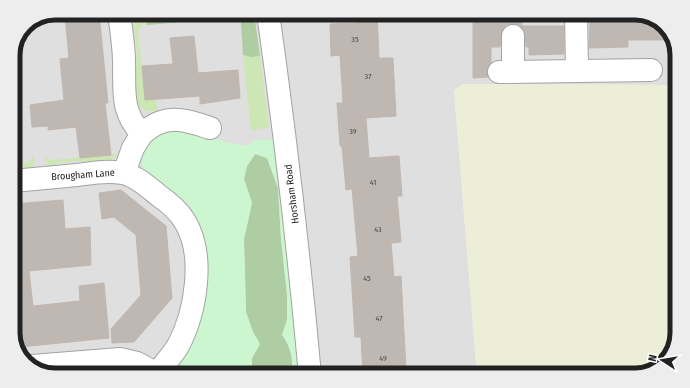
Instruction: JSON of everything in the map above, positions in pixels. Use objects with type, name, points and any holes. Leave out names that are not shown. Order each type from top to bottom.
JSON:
[{"type":"street","points":[[120,20],[126,103],[131,120],[142,134]]},
{"type":"street","name":"Horsham Road","points":[[269,20],[296,226],[309,368]]},
{"type":"street","points":[[576,20],[577,71]]},
{"type":"street","points":[[513,36],[506,72],[651,70]]},
{"type":"street","points":[[124,173],[133,148],[142,134],[158,123],[173,119],[184,119],[210,128]]},
{"type":"street","name":"Brougham Lane","points":[[20,180],[99,172],[124,173],[136,179],[165,199],[180,214],[188,228],[194,248],[196,292],[191,315],[178,346],[161,368]]},
{"type":"street","points":[[42,365],[120,359],[137,363],[145,368]]},
{"type":"shaded area","points":[[50,20],[635,20],[644,21],[658,29],[664,35],[670,53],[670,85],[463,84],[454,90],[476,368],[55,368],[46,367],[37,363],[26,353],[20,335],[20,53],[21,46],[27,34],[37,25]]},
{"type":"shaded area","points":[[130,20],[148,20],[148,22],[130,24]]},
{"type":"green space","points":[[147,20],[203,20],[147,25]]},
{"type":"green space","points":[[239,20],[255,20],[260,56],[252,57],[243,55],[241,23]]},
{"type":"green space","points":[[148,22],[147,25],[142,25],[138,31],[145,100],[156,99],[158,112],[146,111],[141,108],[137,101],[132,64],[137,56],[134,28],[130,24]]},
{"type":"green space","points":[[243,55],[252,57],[260,56],[269,127],[251,131]]},
{"type":"green space","points":[[463,84],[670,85],[670,333],[669,342],[660,358],[644,367],[635,368],[476,368],[454,90]]},
{"type":"green space","points":[[168,129],[205,133],[224,142],[247,146],[252,141],[275,139],[298,368],[291,368],[290,349],[282,335],[287,320],[287,294],[281,239],[278,188],[267,158],[255,154],[247,166],[244,179],[252,203],[244,239],[246,312],[253,332],[260,344],[252,358],[252,368],[170,368],[205,270],[144,171],[142,164],[143,151],[156,137]]},
{"type":"green space","points":[[255,154],[267,158],[278,188],[281,239],[287,294],[287,320],[282,335],[290,349],[291,368],[252,368],[252,358],[260,344],[253,332],[246,312],[244,239],[252,203],[244,179],[247,166]]},
{"type":"green space","points":[[34,155],[33,166],[30,170],[28,171],[23,165],[20,165],[20,163],[29,162]]},
{"type":"green space","points":[[117,155],[108,163],[87,166],[81,161],[56,163],[52,169],[45,160],[45,157],[52,160]]},
{"type":"building","points":[[65,20],[100,20],[108,103],[105,103],[111,155],[80,158],[76,127],[48,130],[48,126],[32,127],[30,105],[64,100],[60,59],[69,58]]},
{"type":"building","points":[[357,20],[377,20],[379,58],[393,58],[396,116],[366,118],[369,158],[399,156],[402,196],[397,196],[401,242],[391,243],[394,277],[401,276],[406,368],[363,368],[361,337],[355,337],[350,257],[358,256],[352,189],[346,190],[342,146],[340,146],[337,103],[343,103],[340,55],[331,56],[330,24],[357,23]]},
{"type":"building","points":[[473,20],[522,20],[522,26],[564,26],[564,54],[529,55],[529,47],[526,47],[524,30],[519,25],[506,25],[502,30],[500,47],[491,47],[491,63],[487,72],[488,77],[473,78]]},
{"type":"building","points":[[590,20],[644,21],[658,29],[664,35],[666,40],[628,40],[628,47],[589,48]]},
{"type":"building","points":[[194,36],[198,73],[238,70],[240,98],[200,104],[200,96],[145,100],[142,66],[173,64],[170,38]]},
{"type":"building","points":[[121,190],[166,226],[172,298],[134,342],[112,343],[111,329],[141,295],[136,235],[114,217],[102,219],[99,193]]},
{"type":"building","points":[[63,200],[65,229],[90,227],[91,265],[29,271],[33,306],[80,301],[79,286],[104,283],[109,338],[23,347],[20,335],[20,203]]}]
